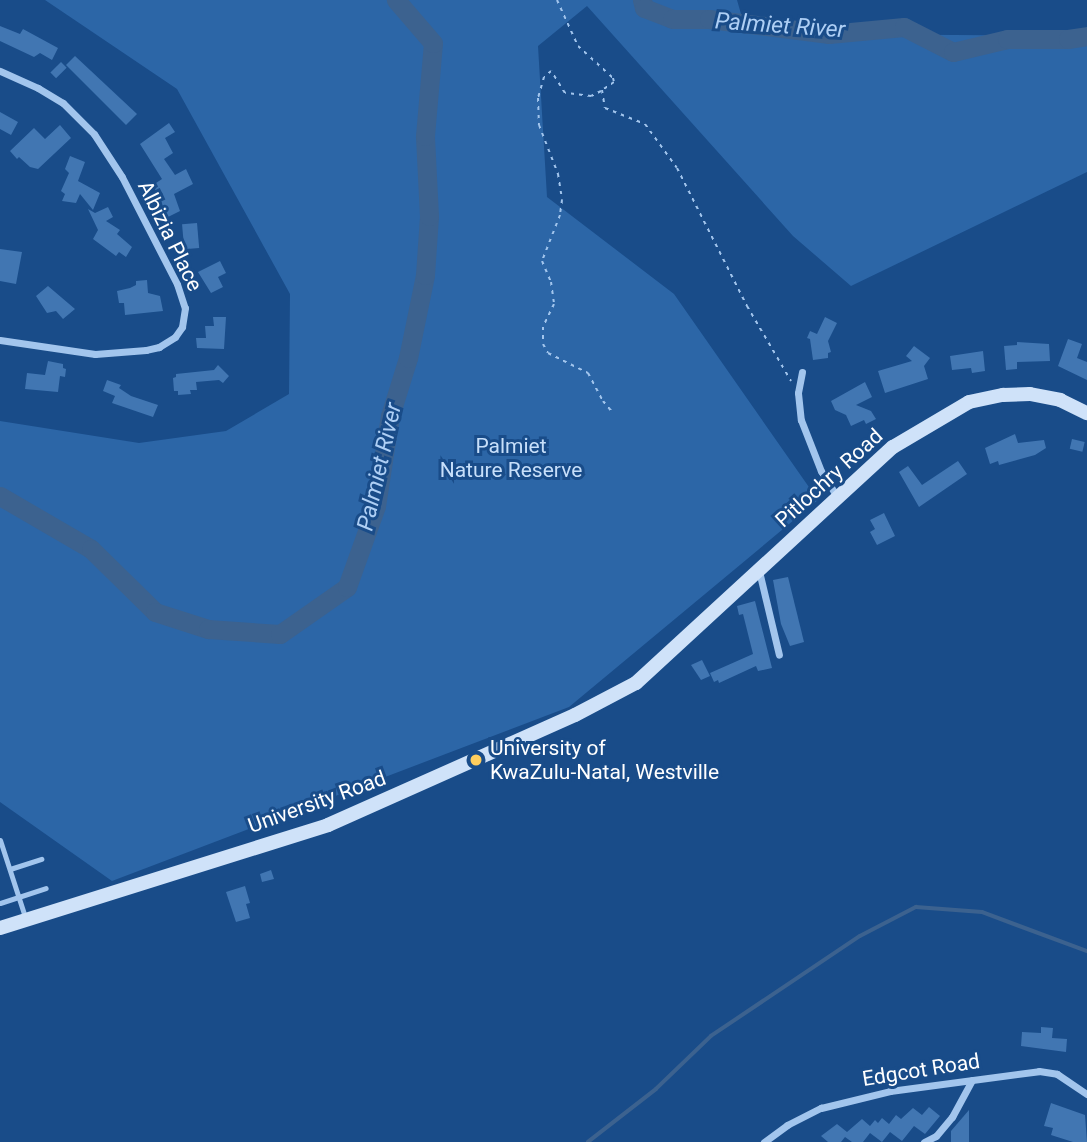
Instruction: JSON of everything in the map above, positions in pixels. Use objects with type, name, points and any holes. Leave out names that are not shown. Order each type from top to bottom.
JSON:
[{"type":"street","name":"Albizia Place","points":[[0,71],[63,103],[94,134],[122,177],[177,284],[185,308],[182,327],[175,337],[159,347],[146,350],[95,354],[0,340]]},
{"type":"street","points":[[802,372],[798,405],[809,444],[837,497]]},
{"type":"street","name":"Pitlochry Road","points":[[636,683],[893,447],[969,402],[1003,395],[1030,394],[1060,400],[1087,413]]},
{"type":"street","points":[[759,570],[779,655]]},
{"type":"street","name":"University Road","points":[[0,928],[328,825],[575,715],[636,683]]},
{"type":"street","name":"Edgcot Road","points":[[764,1142],[787,1125],[843,1101],[972,1080],[1048,1071],[1087,1094]]},
{"type":"street","points":[[924,1142],[936,1136],[952,1117],[972,1080]]},
{"type":"lane","points":[[0,840],[26,920]]},
{"type":"lane","points":[[10,869],[41,859]]},
{"type":"lane","points":[[0,903],[46,888]]},
{"type":"path","points":[[557,0],[578,46],[613,78],[614,82],[591,96],[565,93],[551,71],[544,77],[538,98],[539,125],[558,174],[562,200],[560,215],[542,261],[551,282],[554,304],[543,327],[543,344],[548,353],[588,373],[603,401],[613,413]]},
{"type":"path","points":[[601,90],[606,108],[645,124],[677,168],[747,306],[798,393]]},
{"type":"green space","name":"Palmiet Nature Reserve","points":[[45,0],[737,0],[743,21],[829,34],[1087,36],[1087,172],[851,286],[793,236],[587,6],[538,46],[547,197],[674,294],[818,500],[569,707],[112,881],[0,802],[0,421],[139,443],[226,431],[289,394],[290,294],[177,89]]},
{"type":"building","points":[[0,26],[20,34],[23,29],[58,48],[52,60],[40,53],[34,57],[0,41]]},
{"type":"building","points":[[75,56],[137,114],[126,125],[66,65]]},
{"type":"building","points":[[61,62],[67,68],[56,78],[50,73]]},
{"type":"building","points":[[0,112],[18,122],[11,135],[0,129]]},
{"type":"building","points":[[169,123],[175,132],[165,138],[173,153],[164,159],[175,175],[186,169],[193,184],[174,194],[180,211],[168,217],[153,185],[162,179],[140,144]]},
{"type":"building","points":[[60,125],[71,138],[38,169],[30,167],[19,157],[17,159],[10,151],[34,128],[45,139]]},
{"type":"building","points":[[70,156],[85,162],[78,181],[100,193],[93,210],[80,194],[76,203],[62,201],[65,194],[61,191],[69,173],[65,169]]},
{"type":"building","points":[[108,207],[113,217],[106,221],[120,230],[117,234],[132,247],[126,257],[119,252],[116,256],[93,239],[98,230],[88,209],[95,213]]},
{"type":"building","points":[[197,223],[199,248],[184,249],[182,224]]},
{"type":"building","points":[[0,249],[22,252],[16,284],[0,281]]},
{"type":"building","points":[[220,261],[226,273],[218,277],[223,287],[211,293],[198,272]]},
{"type":"building","points":[[147,280],[148,293],[160,296],[163,311],[125,315],[124,303],[119,303],[117,291],[136,285],[136,281]]},
{"type":"building","points":[[48,286],[75,309],[63,319],[56,311],[47,313],[36,296]]},
{"type":"building","points":[[213,317],[226,317],[224,349],[197,348],[196,338],[206,338],[205,326],[214,326]]},
{"type":"building","points":[[825,317],[837,323],[828,341],[831,352],[828,353],[828,358],[813,360],[810,339],[807,338],[810,331],[817,334]]},
{"type":"building","points":[[1068,339],[1082,344],[1077,358],[1087,362],[1087,380],[1058,366]]},
{"type":"building","points":[[1017,342],[1049,344],[1050,361],[1017,362],[1017,369],[1006,370],[1004,346],[1017,345]]},
{"type":"building","points":[[914,346],[930,358],[924,366],[928,379],[885,393],[878,371],[912,361],[906,356]]},
{"type":"building","points":[[983,351],[985,371],[972,373],[971,368],[952,370],[950,356]]},
{"type":"building","points":[[48,361],[63,364],[66,369],[65,377],[60,376],[58,392],[25,389],[27,373],[45,375]]},
{"type":"building","points":[[218,365],[229,376],[223,383],[219,380],[196,382],[197,390],[190,390],[191,394],[178,395],[178,391],[174,391],[173,378],[176,374],[214,370]]},
{"type":"building","points":[[107,380],[121,385],[119,388],[131,396],[158,405],[153,417],[112,403],[115,396],[103,391]]},
{"type":"building","points":[[865,382],[872,397],[856,405],[871,411],[876,419],[866,424],[864,420],[851,426],[846,415],[835,410],[831,401]]},
{"type":"building","points":[[1015,434],[1018,443],[1044,440],[1046,448],[1035,455],[999,465],[998,461],[990,464],[985,448]]},
{"type":"building","points":[[1072,439],[1085,442],[1082,452],[1070,449]]},
{"type":"building","points":[[958,461],[967,474],[919,507],[899,472],[908,466],[922,485]]},
{"type":"building","points":[[884,513],[895,536],[877,545],[870,532],[875,529],[870,520]]},
{"type":"building","points":[[788,577],[804,642],[790,646],[781,624],[773,580]]},
{"type":"building","points":[[755,601],[772,668],[758,671],[756,666],[719,683],[718,680],[714,682],[710,673],[753,654],[743,614],[739,615],[737,606]]},
{"type":"building","points":[[702,660],[710,676],[701,680],[691,665]]},
{"type":"building","points":[[271,870],[274,879],[262,882],[260,874]]},
{"type":"building","points":[[245,886],[250,903],[246,904],[250,918],[236,922],[226,892]]},
{"type":"building","points":[[1041,1027],[1053,1028],[1052,1038],[1067,1039],[1066,1052],[1021,1046],[1022,1032],[1041,1033]]},
{"type":"building","points":[[1051,1103],[1085,1115],[1087,1142],[1073,1142],[1051,1135],[1053,1128],[1044,1126]]},
{"type":"building","points":[[929,1107],[940,1116],[925,1134],[914,1126],[902,1141],[890,1132],[882,1142],[870,1133],[863,1142],[852,1142],[845,1137],[841,1142],[828,1142],[821,1136],[837,1124],[847,1132],[862,1119],[870,1126],[875,1120],[878,1123],[882,1118],[889,1124],[896,1115],[901,1119],[913,1108],[922,1115]]},
{"type":"building","points":[[969,1110],[969,1142],[951,1142],[951,1131]]},
{"type":"waterway","name":"Palmiet River","points":[[0,496],[91,549],[155,612],[208,629],[280,634],[347,587],[376,506],[390,416],[408,358],[425,275],[429,216],[425,136],[433,43],[396,0]]},
{"type":"waterway","name":"Palmiet River","points":[[642,0],[644,8],[672,19],[709,19],[829,34],[904,27],[953,52],[1007,39],[1068,39],[1087,36]]},
{"type":"waterway","points":[[588,1142],[656,1089],[711,1036],[860,936],[916,907],[982,912],[1087,951]]},
{"type":"place","name":"University of KwaZulu-Natal, Westville","points":[[476,760]]}]
